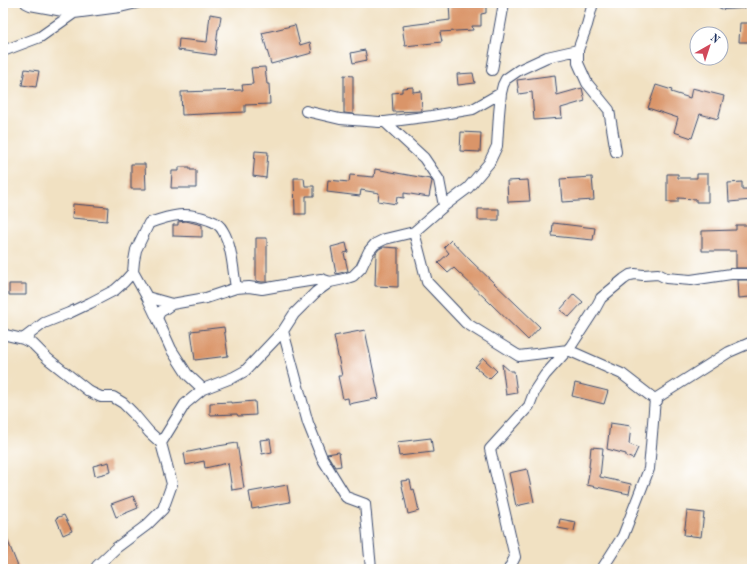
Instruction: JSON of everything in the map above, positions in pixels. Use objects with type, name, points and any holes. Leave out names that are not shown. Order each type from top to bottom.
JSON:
[{"type":"street","points":[[26,3],[30,5],[75,8],[137,3]]},
{"type":"street","points":[[492,70],[504,3]]},
{"type":"street","points":[[593,3],[578,50],[578,64],[587,83],[609,110],[616,152]]},
{"type":"street","points":[[722,3],[742,3]]},
{"type":"street","points":[[3,51],[40,37],[75,8]]},
{"type":"street","points":[[161,443],[185,404],[203,389],[245,371],[283,331],[294,314],[316,292],[330,282],[352,276],[361,268],[375,244],[385,239],[414,232],[444,206],[468,188],[488,163],[497,146],[501,92],[506,79],[519,70],[547,57],[578,50]]},
{"type":"street","points":[[306,111],[340,119],[386,122],[473,109],[501,92]]},
{"type":"street","points":[[386,122],[424,158],[440,180],[444,206]]},
{"type":"street","points":[[203,389],[187,374],[171,349],[147,297],[133,272],[136,250],[149,223],[175,215],[188,214],[200,216],[215,222],[226,236],[236,288]]},
{"type":"street","points":[[414,232],[426,282],[466,323],[519,356],[568,350],[622,374],[656,400]]},
{"type":"street","points":[[23,339],[44,323],[69,313],[115,290],[133,272]]},
{"type":"street","points":[[509,569],[514,557],[490,449],[529,406],[535,390],[544,375],[571,346],[601,298],[624,279],[630,275],[636,274],[658,274],[671,278],[691,280],[732,274],[752,274]]},
{"type":"street","points":[[156,318],[160,312],[172,304],[206,298],[236,288],[250,287],[262,289],[321,279],[330,282]]},
{"type":"street","points":[[147,297],[172,304]]},
{"type":"street","points":[[283,331],[308,422],[322,458],[346,497],[365,504],[371,569]]},
{"type":"street","points":[[3,333],[34,344],[48,359],[90,392],[101,397],[113,397],[123,403],[161,443],[172,484],[163,509],[147,525],[116,548],[97,566],[96,569]]},
{"type":"street","points":[[656,400],[730,352],[752,342]]},
{"type":"street","points":[[602,569],[623,536],[649,469],[656,400]]},
{"type":"building","points":[[449,3],[486,3],[486,13],[481,14],[481,26],[472,26],[473,30],[440,32],[442,42],[405,46],[402,26],[450,20]]},
{"type":"building","points":[[210,14],[221,16],[215,55],[178,50],[179,39],[207,42]]},
{"type":"building","points":[[740,23],[752,23],[752,42],[739,42]]},
{"type":"building","points":[[295,25],[300,45],[310,42],[312,53],[271,64],[262,33]]},
{"type":"building","points":[[365,50],[367,60],[353,63],[351,53]]},
{"type":"building","points":[[265,67],[267,84],[269,84],[270,104],[245,105],[245,112],[182,115],[181,92],[243,90],[242,85],[253,84],[251,68]]},
{"type":"building","points":[[25,69],[39,71],[36,87],[22,85]]},
{"type":"building","points":[[473,73],[475,83],[458,85],[457,74]]},
{"type":"building","points":[[344,75],[353,76],[353,114],[344,113]]},
{"type":"building","points":[[555,75],[557,95],[582,88],[585,101],[561,108],[562,118],[534,120],[532,92],[519,94],[517,80]]},
{"type":"building","points":[[656,85],[690,98],[692,88],[724,96],[718,119],[700,114],[692,138],[674,132],[678,118],[648,108]]},
{"type":"building","points":[[413,87],[413,92],[421,91],[422,111],[393,112],[392,93],[402,92],[402,88]]},
{"type":"building","points":[[461,132],[481,133],[480,152],[460,151]]},
{"type":"building","points":[[255,151],[268,152],[266,178],[253,176]]},
{"type":"building","points":[[131,164],[145,164],[146,189],[131,189]]},
{"type":"building","points":[[179,167],[190,167],[190,170],[196,170],[196,188],[171,188],[172,171],[179,171]]},
{"type":"building","points":[[375,169],[430,179],[432,181],[429,197],[404,193],[404,198],[397,197],[396,204],[378,201],[379,193],[361,190],[360,196],[327,192],[328,180],[349,182],[350,175],[374,177]]},
{"type":"building","points":[[667,174],[678,174],[678,178],[697,178],[697,174],[708,174],[708,202],[696,202],[696,199],[678,198],[678,202],[667,202]]},
{"type":"building","points":[[592,177],[594,200],[562,202],[560,179]]},
{"type":"building","points":[[294,178],[304,178],[305,186],[314,186],[314,196],[306,196],[306,214],[295,214]]},
{"type":"building","points":[[528,180],[530,201],[508,202],[507,181]]},
{"type":"building","points":[[742,182],[742,189],[752,189],[752,200],[729,202],[728,183]]},
{"type":"building","points":[[73,204],[108,207],[107,221],[72,218]]},
{"type":"building","points":[[478,209],[499,209],[499,220],[478,220]]},
{"type":"building","points":[[186,221],[202,225],[202,237],[173,236],[173,225],[178,225],[178,222]]},
{"type":"building","points":[[553,223],[595,228],[593,240],[552,236]]},
{"type":"building","points":[[736,225],[752,225],[752,268],[736,268],[736,251],[702,251],[702,231],[736,230]]},
{"type":"building","points":[[256,238],[267,238],[267,282],[256,281]]},
{"type":"building","points":[[451,240],[540,327],[528,340],[454,268],[448,273],[438,263],[449,253],[444,247]]},
{"type":"building","points":[[346,243],[348,252],[344,253],[348,271],[336,274],[331,247]]},
{"type":"building","points":[[383,247],[398,248],[398,287],[375,286],[376,253]]},
{"type":"building","points":[[738,280],[749,280],[750,297],[739,298]]},
{"type":"building","points":[[9,284],[26,284],[26,295],[9,295]]},
{"type":"building","points":[[574,294],[583,302],[569,317],[560,310]]},
{"type":"building","points":[[224,327],[228,356],[195,360],[191,331]]},
{"type":"building","points":[[365,330],[379,398],[349,404],[348,398],[343,399],[338,376],[342,376],[334,336]]},
{"type":"building","points":[[483,358],[497,371],[489,379],[475,367]]},
{"type":"building","points":[[502,364],[510,371],[514,371],[517,393],[506,395]]},
{"type":"building","points":[[575,383],[608,391],[604,404],[572,396]]},
{"type":"building","points":[[255,401],[256,415],[210,415],[210,403]]},
{"type":"building","points":[[610,423],[631,426],[629,444],[638,448],[633,459],[626,456],[626,454],[607,449]]},
{"type":"building","points":[[431,438],[433,452],[399,456],[397,442]]},
{"type":"building","points":[[270,439],[272,452],[262,454],[260,440]]},
{"type":"building","points":[[237,443],[244,488],[232,490],[228,463],[205,468],[204,461],[186,465],[184,453]]},
{"type":"building","points":[[591,447],[603,448],[600,477],[631,484],[629,494],[587,485]]},
{"type":"building","points":[[339,452],[341,466],[335,467],[327,454]]},
{"type":"building","points":[[109,462],[111,472],[95,476],[93,466]]},
{"type":"building","points":[[527,469],[534,502],[516,506],[509,473]]},
{"type":"building","points":[[410,480],[412,490],[414,489],[419,511],[408,514],[401,481]]},
{"type":"building","points":[[287,485],[290,502],[252,509],[249,492]]},
{"type":"building","points":[[133,496],[138,508],[116,517],[111,504]]},
{"type":"building","points":[[687,511],[704,513],[701,537],[684,535]]},
{"type":"building","points":[[64,515],[72,531],[63,535],[56,518]]},
{"type":"building","points":[[560,519],[576,522],[574,531],[558,528]]},
{"type":"building","points":[[3,529],[19,569],[7,569],[3,559]]}]
